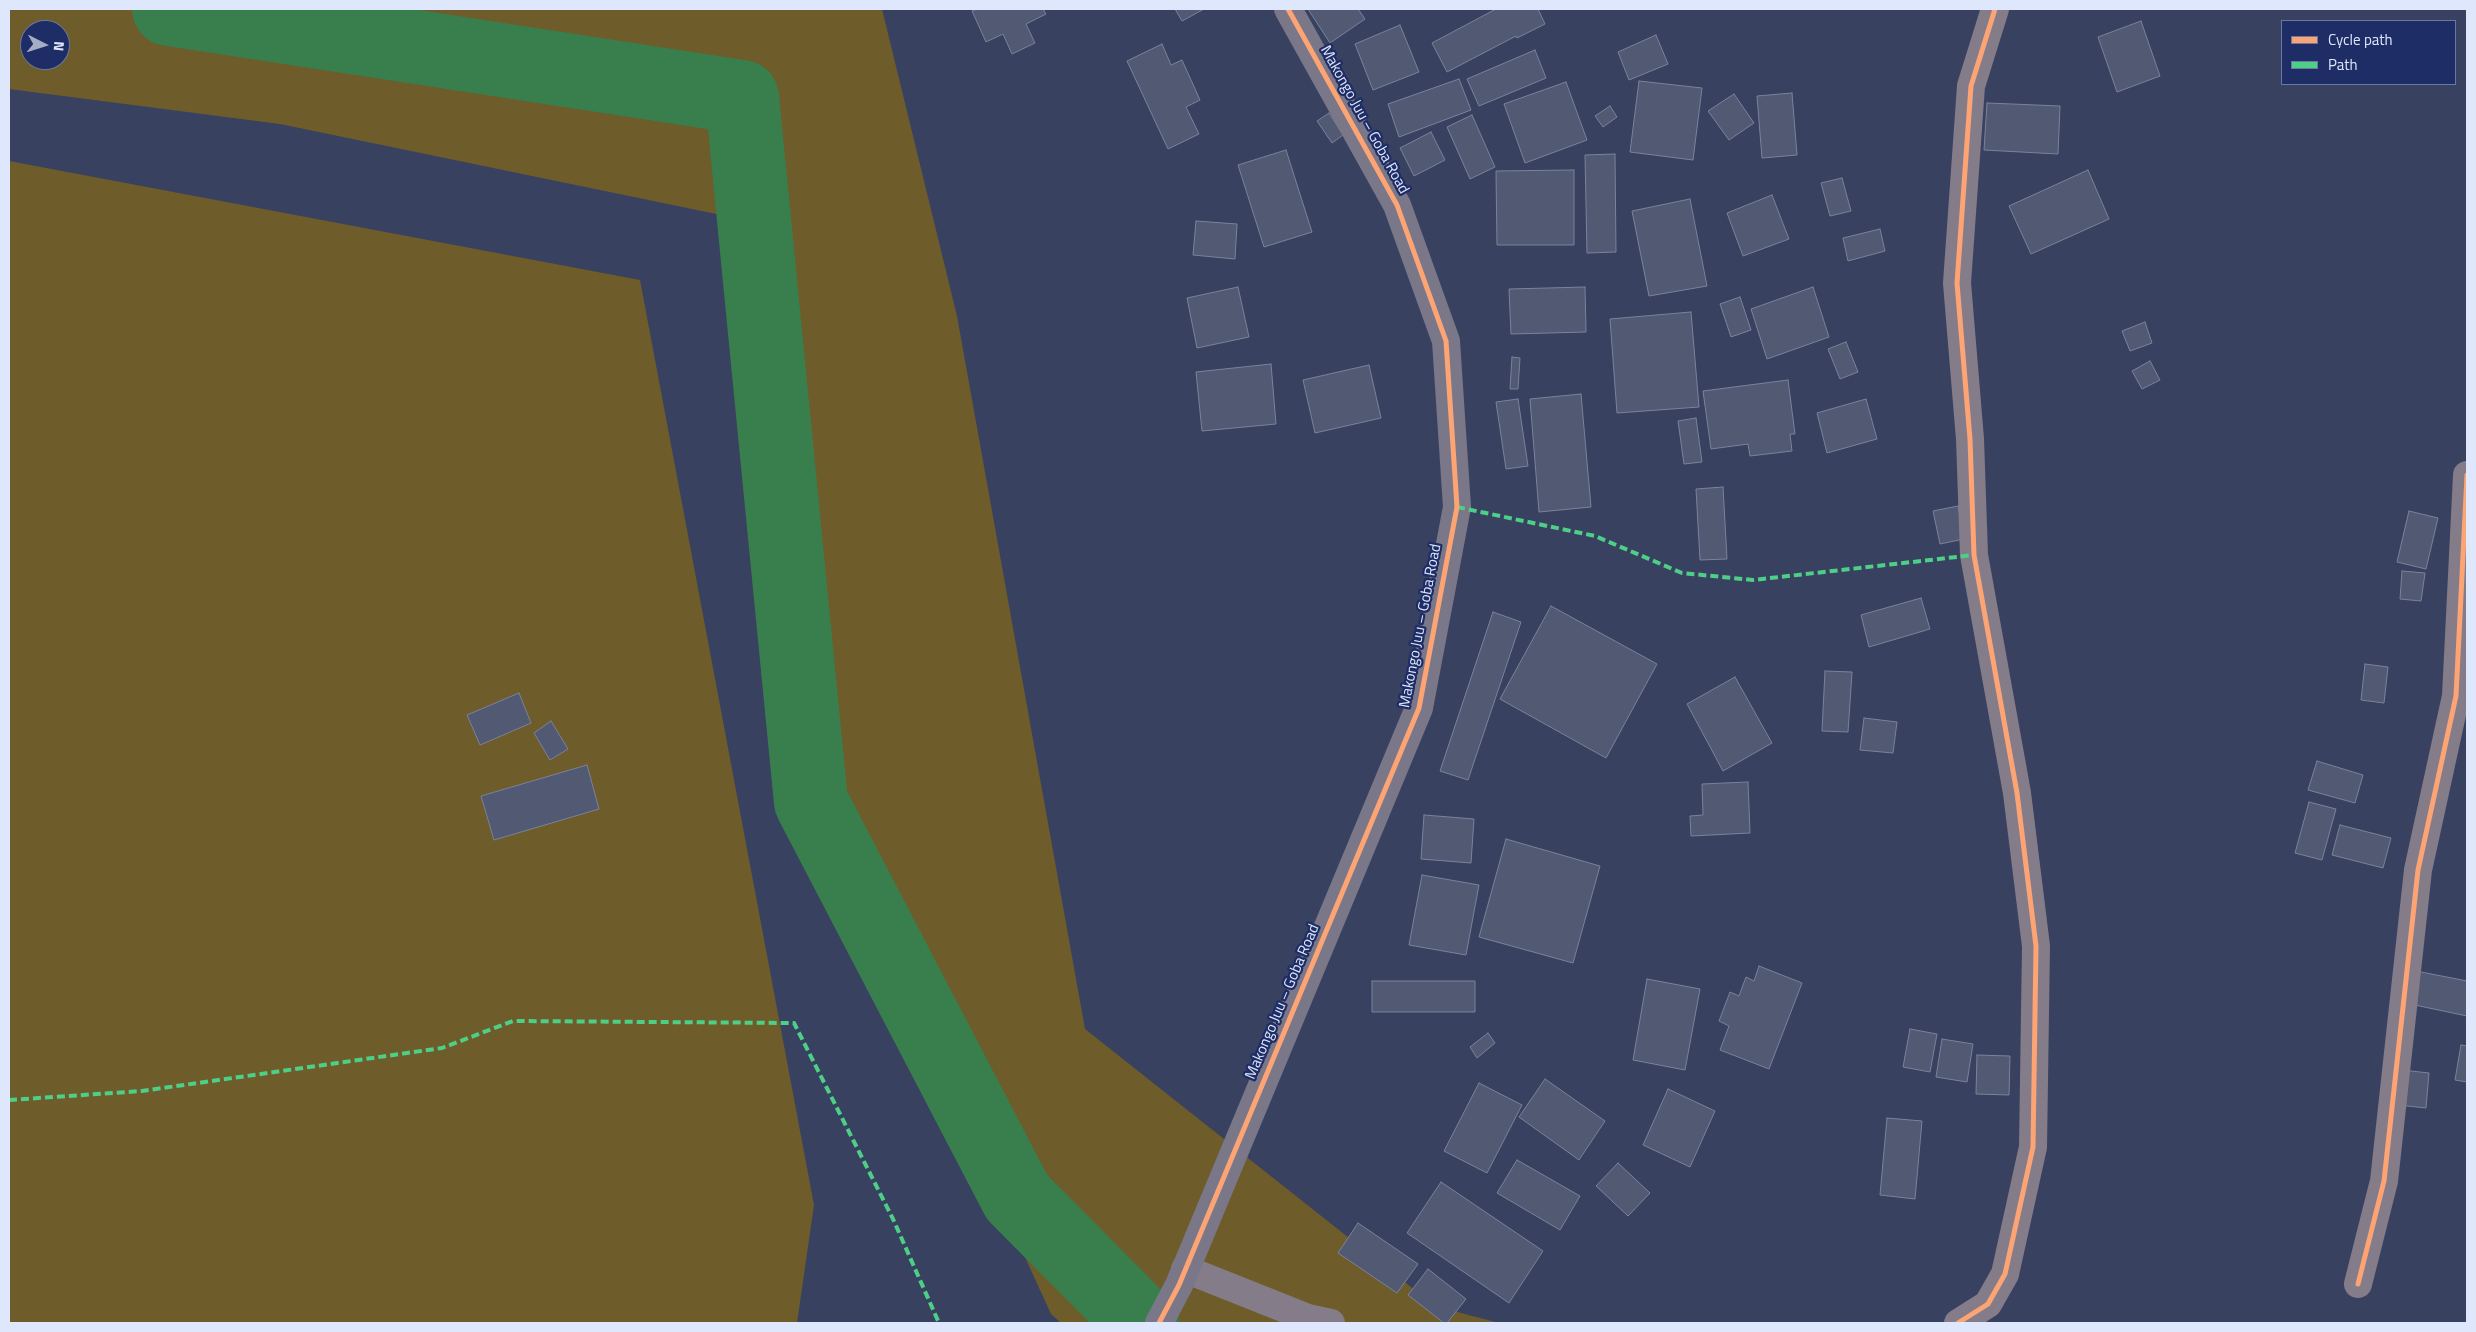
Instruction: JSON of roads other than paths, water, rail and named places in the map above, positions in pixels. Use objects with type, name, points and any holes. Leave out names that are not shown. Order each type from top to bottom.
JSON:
[{"type":"street","name":"Makongo Juu – Goba Road","points":[[1159,1323],[1182,1277],[1419,708],[1457,507],[1446,341],[1397,205],[1288,9]]},
{"type":"street","points":[[1958,1323],[1988,1304],[2005,1274],[2033,1147],[2036,946],[2017,793],[1974,555],[1970,439],[1957,283],[1971,86],[1995,9]]},
{"type":"street","points":[[2358,1284],[2384,1181],[2418,870],[2456,696],[2467,475]]},
{"type":"street","points":[[1182,1277],[1308,1318],[1331,1323]]},
{"type":"waterway","points":[[169,9],[742,97],[811,802],[1017,1197],[1142,1323]]}]
